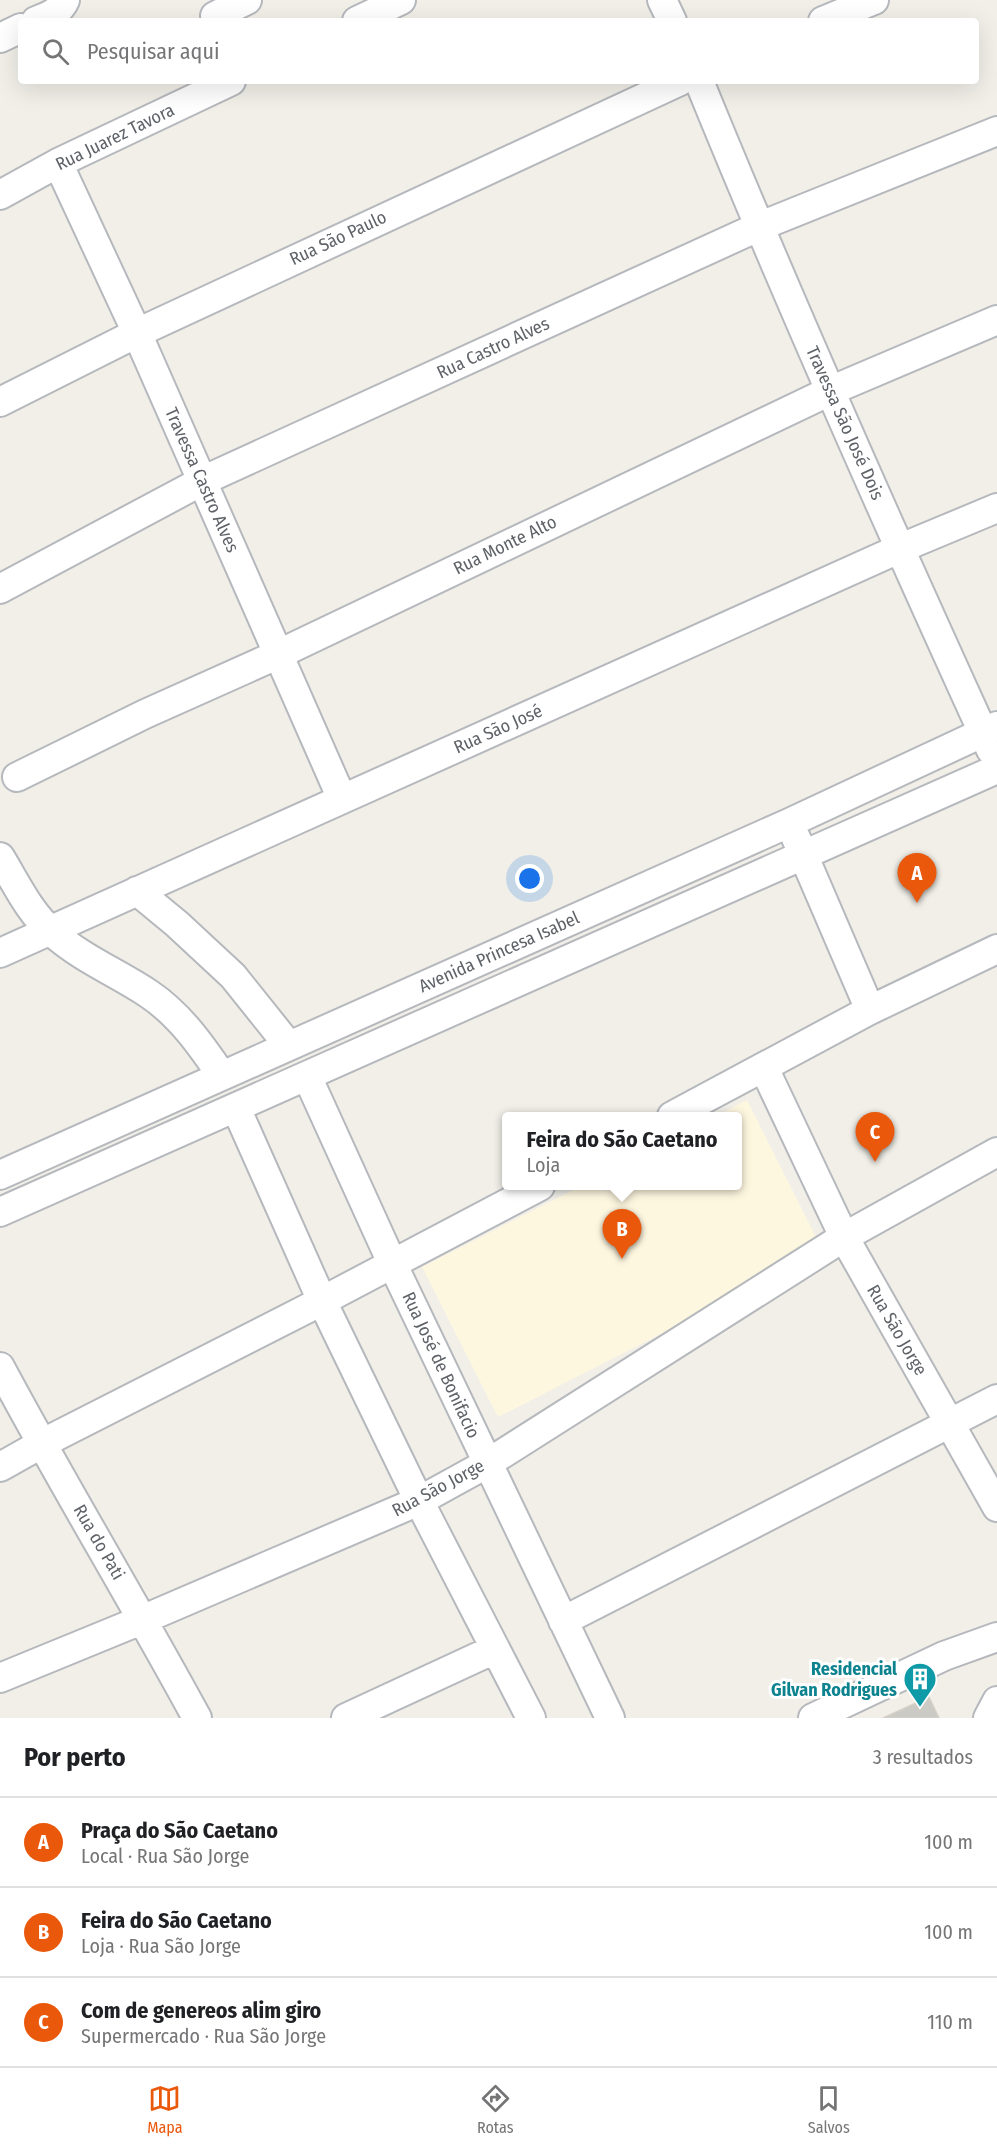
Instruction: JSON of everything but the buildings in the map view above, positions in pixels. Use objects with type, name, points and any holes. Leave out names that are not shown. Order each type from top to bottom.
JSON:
[{"type":"street","points":[[43,18],[63,6],[65,0]]},
{"type":"street","points":[[215,16],[247,0]]},
{"type":"street","points":[[363,18],[401,0]]},
{"type":"street","points":[[662,0],[671,18]]},
{"type":"street","points":[[830,18],[874,0]]},
{"type":"street","points":[[0,38],[18,29]]},
{"type":"street","name":"Rua Juarez Tavora","points":[[0,195],[58,163],[225,84]]},
{"type":"street","name":"Rua São Paulo","points":[[0,402],[137,333],[674,84]]},
{"type":"street","name":"Travessa São José Dois","points":[[700,84],[758,227],[830,391],[901,548],[990,729],[997,762]]},
{"type":"street","name":"Rua Castro Alves","points":[[0,589],[202,481],[758,227],[997,132]]},
{"type":"street","name":"Travessa Castro Alves","points":[[58,163],[137,333],[342,799]]},
{"type":"street","name":"Rua Monte Alto","points":[[17,777],[145,714],[279,654],[830,391],[997,320]]},
{"type":"street","name":"Rua São José","points":[[0,953],[901,548],[997,508]]},
{"type":"street","name":"Avenida Princesa Isabel","points":[[0,1175],[789,823],[990,729]]},
{"type":"street","name":"Avenida Princesa Isabel","points":[[0,1212],[997,769]]},
{"type":"street","points":[[789,823],[805,855],[870,1010]]},
{"type":"street","points":[[0,857],[35,914],[61,926],[78,954],[150,994],[178,1018],[231,1072]]},
{"type":"street","points":[[137,891],[177,924],[233,976],[278,1051]]},
{"type":"street","points":[[680,1112],[870,1010],[997,949]]},
{"type":"street","name":"Rua São Jorge","points":[[764,1068],[844,1237],[997,1507]]},
{"type":"street","name":"Rua José de Bonifacio","points":[[297,1081],[479,1468],[563,1621],[610,1718]]},
{"type":"street","points":[[243,1104],[329,1298],[429,1496],[495,1649],[531,1718]]},
{"type":"street","name":"Rua São Jorge","points":[[0,1678],[144,1619],[429,1496],[479,1468],[844,1237],[997,1152]]},
{"type":"street","points":[[0,1467],[329,1298],[531,1190]]},
{"type":"street","name":"Rua do Pati","points":[[0,1367],[41,1444],[144,1619],[197,1718]]},
{"type":"street","points":[[563,1621],[997,1399]]},
{"type":"street","points":[[813,1718],[944,1656],[997,1637]]},
{"type":"street","points":[[346,1718],[495,1649]]},
{"type":"street","points":[[988,1718],[997,1701]]},
{"type":"shaded area","points":[[747,1100],[823,1251],[498,1417],[422,1267],[573,1190],[742,1190],[742,1112],[724,1112]]},
{"type":"place","name":"Praça do São Caetano","points":[[917,903]]},
{"type":"place","name":"Com de genereos alim giro","points":[[875,1162]]},
{"type":"place","name":"Feira do São Caetano","points":[[622,1259]]},
{"type":"place","name":"Residencial Gilvan Rodrigues","points":[[920,1708]]}]
